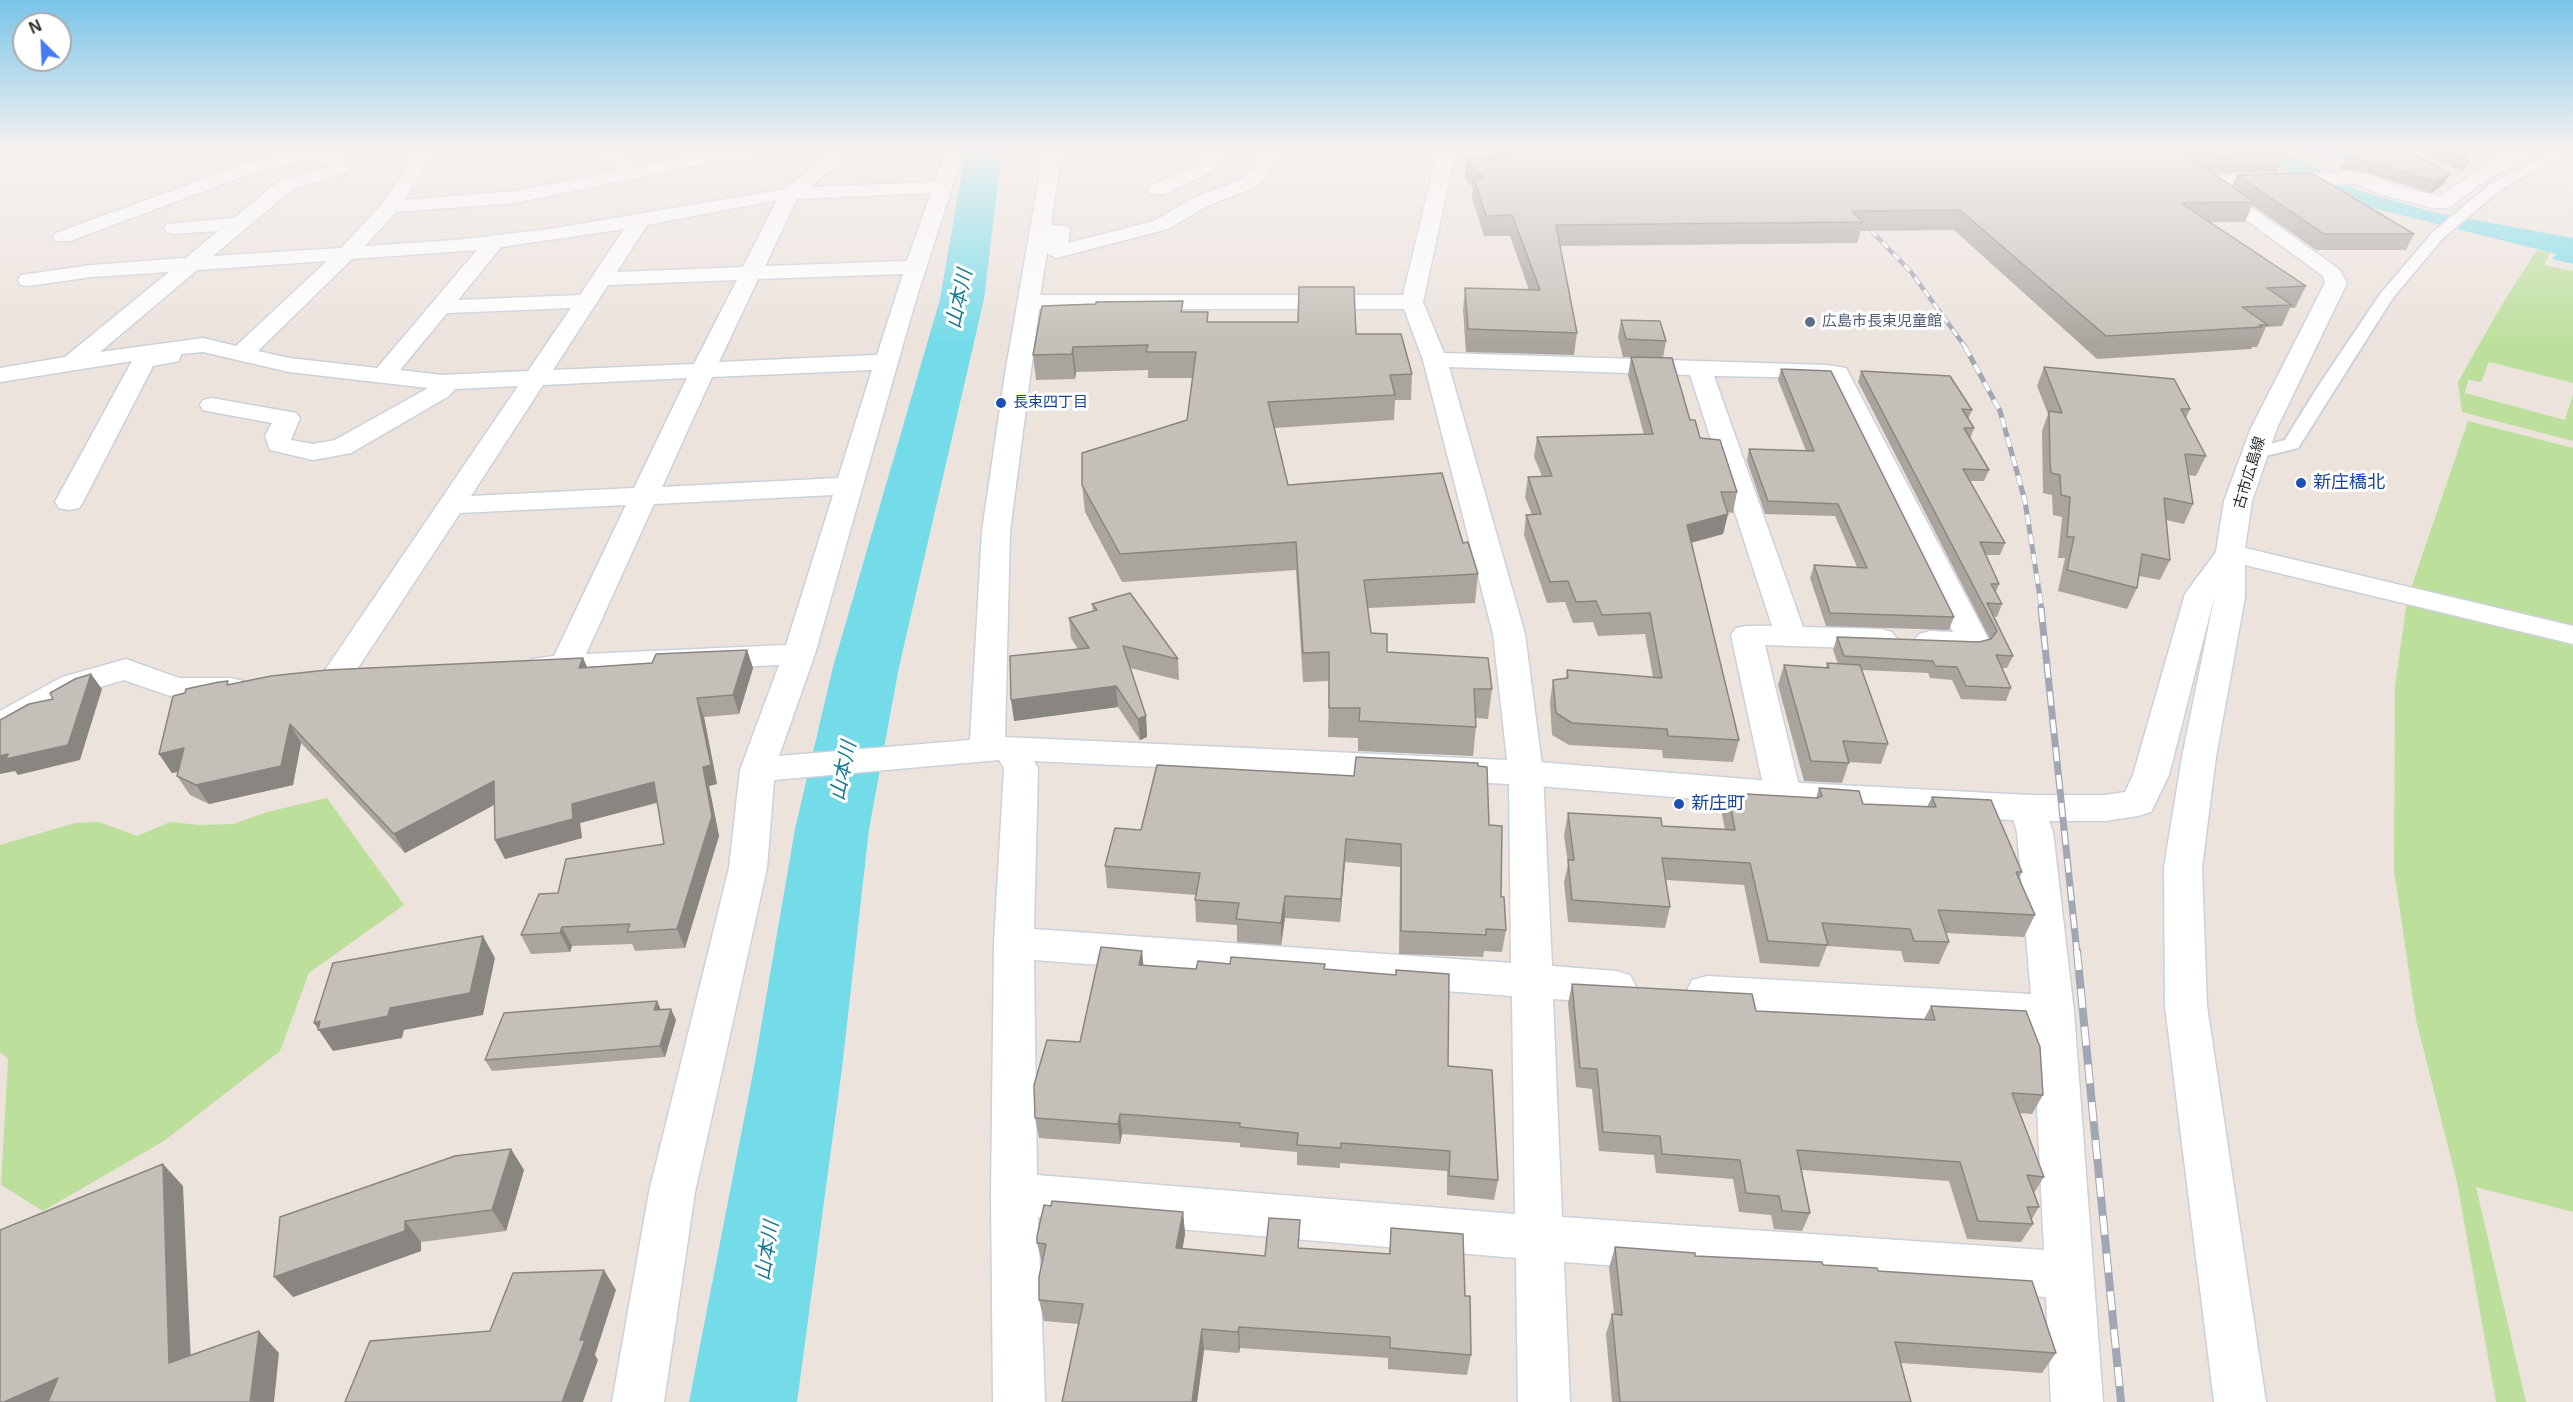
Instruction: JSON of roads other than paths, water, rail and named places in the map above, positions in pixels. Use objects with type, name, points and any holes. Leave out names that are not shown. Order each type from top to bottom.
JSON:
[{"type":"street","points":[[63,237],[124,214]]},
{"type":"street","points":[[72,363],[251,214]]},
{"type":"street","points":[[69,502],[144,361],[231,352],[347,253],[383,214]]},
{"type":"street","points":[[29,280],[91,271],[495,241],[673,214]]},
{"type":"street","points":[[565,665],[703,370],[780,214]]},
{"type":"street","points":[[638,1402],[672,1192],[769,769],[799,654],[933,214]]},
{"type":"street","points":[[987,750],[996,531],[1043,214]]},
{"type":"street","points":[[1040,231],[1060,230],[1056,252],[1161,225],[1179,214]]},
{"type":"street","points":[[1432,214],[1412,302],[1435,360],[1509,634],[1526,773],[1530,982],[1544,1402]]},
{"type":"street","name":"古市広島線","points":[[2240,1402],[2186,1006],[2183,867],[2199,757],[2229,597],[2230,553],[2238,501],[2253,454],[2336,283],[2332,273],[2248,214]]},
{"type":"street","points":[[337,676],[640,221]]},
{"type":"street","points":[[174,228],[240,224]]},
{"type":"street","points":[[383,376],[495,241]]},
{"type":"street","points":[[601,279],[916,267]]},
{"type":"street","points":[[440,307],[586,302]]},
{"type":"street","points":[[1029,302],[1412,302]]},
{"type":"street","points":[[0,375],[161,349],[202,345],[289,365],[448,381],[887,362]]},
{"type":"street","points":[[1435,360],[1849,373],[1974,642],[1747,635],[1783,794]]},
{"type":"street","points":[[1700,369],[1791,637]]},
{"type":"street","points":[[212,405],[287,418],[278,436],[279,445],[312,452],[342,447],[440,391],[448,381]]},
{"type":"street","points":[[451,505],[850,486]]},
{"type":"street","points":[[769,769],[987,750],[1526,773],[1783,794],[2028,808],[2104,808],[2138,803],[2151,775],[2200,594],[2230,553],[2573,635]]},
{"type":"street","points":[[517,667],[799,654]]},
{"type":"street","points":[[0,725],[74,684],[126,669],[176,688],[258,685]]},
{"type":"street","points":[[303,680],[373,674]]},
{"type":"street","points":[[987,750],[1022,768],[1014,943],[1014,1194],[1019,1402]]},
{"type":"street","points":[[2028,808],[2035,832],[2053,1012],[2077,1402]]},
{"type":"street","points":[[1014,943],[1530,982],[2053,1012]]},
{"type":"street","points":[[1014,1194],[1538,1238],[2069,1275]]},
{"type":"lane","points":[[2253,454],[2292,444],[2325,388],[2386,296],[2438,235],[2463,214]]},
{"type":"water","points":[[2399,214],[2445,214],[2573,238],[2573,264],[2552,259],[2557,254]]},
{"type":"waterway","name":"山本川","points":[[743,1402],[798,1068],[832,829],[866,667],[962,299],[974,214]]},
{"type":"railway","points":[[1860,219],[1911,272],[1966,348]]},
{"type":"railway","points":[[1965,347],[2000,411],[2025,501],[2042,610]]},
{"type":"railway","points":[[2041,608],[2077,953]]},
{"type":"railway","points":[[2077,951],[2121,1402]]},
{"type":"place","name":"広島市長束児童館","points":[[1810,322]]},
{"type":"place","name":"長束四丁目","points":[[1001,403]]},
{"type":"place","name":"新庄橋北","points":[[2301,483]]},
{"type":"place","name":"新庄町","points":[[1679,804]]}]
